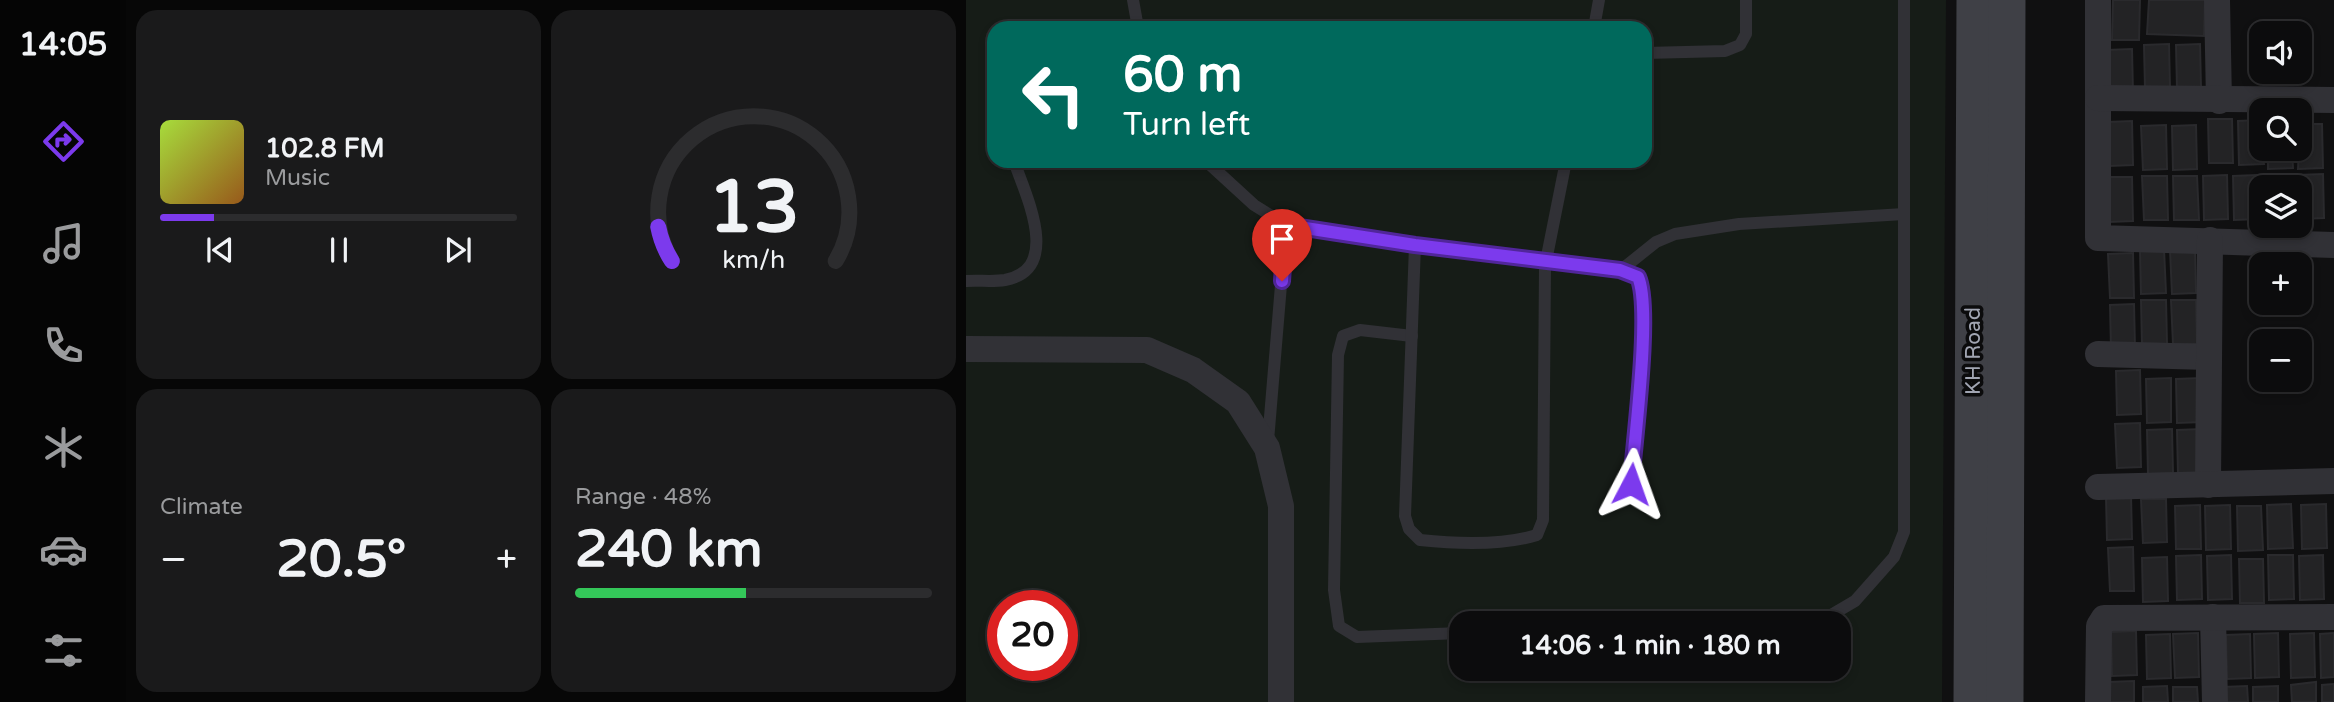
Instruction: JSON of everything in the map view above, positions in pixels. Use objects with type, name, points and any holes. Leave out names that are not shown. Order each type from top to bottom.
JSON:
[{"type":"main road","name":"KH Road","points":[[1972,702],[1975,0]]},
{"type":"main road","name":"KH Road","points":[[2005,702],[2007,0]]},
{"type":"street","points":[[2098,0],[2095,230],[2098,238],[2334,245]]},
{"type":"street","points":[[2217,0],[2219,101]]},
{"type":"street","points":[[2098,98],[2334,100]]},
{"type":"street","points":[[2208,485],[2210,240]]},
{"type":"street","points":[[966,348],[1147,350],[1193,370],[1238,402],[1267,448],[1281,506],[1281,702]]},
{"type":"street","points":[[2098,354],[2209,357]]},
{"type":"street","points":[[2098,487],[2334,481]]},
{"type":"street","points":[[2213,617],[2215,702]]},
{"type":"street","points":[[2098,702],[2099,626],[2104,618],[2334,617]]},
{"type":"lane","points":[[1133,0],[1137,21]]},
{"type":"lane","points":[[1595,21],[1599,0]]},
{"type":"lane","points":[[1652,52],[1725,51],[1740,45],[1746,34],[1746,0]]},
{"type":"lane","points":[[1838,611],[1855,601],[1895,557],[1904,532],[1904,0]]},
{"type":"lane","points":[[966,281],[1007,280],[1025,269],[1037,251],[1038,234],[1016,168]]},
{"type":"lane","points":[[1214,168],[1254,205],[1286,225],[1415,245],[1546,259],[1620,270],[1638,277],[1643,288],[1631,484]]},
{"type":"lane","points":[[1415,245],[1405,516],[1409,529],[1420,540],[1436,542],[1516,541],[1538,535],[1543,520],[1546,259],[1565,168]]},
{"type":"lane","points":[[1620,270],[1656,242],[1675,234],[1739,224],[1904,214]]},
{"type":"lane","points":[[1267,448],[1286,225]]},
{"type":"lane","points":[[1412,336],[1360,330],[1343,337],[1338,355],[1334,590],[1339,626],[1357,637],[1449,633]]},
{"type":"shaded area","points":[[966,0],[1946,0],[1942,702],[966,702]]},
{"type":"building","points":[[2113,0],[2140,0],[2139,40],[2112,40]]},
{"type":"building","points":[[2149,0],[2205,0],[2204,36],[2147,34]]},
{"type":"building","points":[[2169,44],[2170,88],[2145,88],[2144,45]]},
{"type":"building","points":[[2200,44],[2201,88],[2177,89],[2176,45]]},
{"type":"building","points":[[2132,49],[2133,93],[2108,94],[2107,50]]},
{"type":"building","points":[[2208,119],[2232,119],[2233,163],[2209,163]]},
{"type":"building","points":[[2132,121],[2133,165],[2109,166],[2108,122]]},
{"type":"building","points":[[2238,121],[2249,121],[2249,161],[2264,161],[2264,164],[2239,165]]},
{"type":"building","points":[[2312,124],[2322,124],[2323,168],[2298,169],[2298,161],[2312,161]]},
{"type":"building","points":[[2166,125],[2167,169],[2143,170],[2141,126]]},
{"type":"building","points":[[2196,125],[2197,169],[2173,170],[2172,126]]},
{"type":"building","points":[[2268,161],[2293,161],[2293,168],[2268,169]]},
{"type":"building","points":[[2323,174],[2324,218],[2312,218],[2312,175],[2298,175]]},
{"type":"building","points":[[2227,175],[2228,219],[2204,220],[2203,176]]},
{"type":"building","points":[[2249,175],[2249,219],[2234,220],[2233,176]]},
{"type":"building","points":[[2142,176],[2167,176],[2168,220],[2144,220]]},
{"type":"building","points":[[2173,176],[2197,176],[2199,220],[2174,220]]},
{"type":"building","points":[[2108,177],[2132,177],[2133,221],[2109,222]]},
{"type":"building","points":[[2164,249],[2166,293],[2141,294],[2140,250]]},
{"type":"building","points":[[2195,249],[2196,293],[2172,294],[2170,250]]},
{"type":"building","points":[[2133,253],[2134,298],[2110,298],[2108,254]]},
{"type":"building","points":[[2141,300],[2166,300],[2167,344],[2142,344]]},
{"type":"building","points":[[2171,300],[2196,300],[2197,344],[2173,344]]},
{"type":"building","points":[[2134,304],[2135,348],[2111,349],[2110,305]]},
{"type":"building","points":[[2140,370],[2141,414],[2117,415],[2116,371]]},
{"type":"building","points":[[2171,378],[2171,422],[2147,423],[2146,379]]},
{"type":"building","points":[[2201,378],[2202,422],[2177,423],[2176,379]]},
{"type":"building","points":[[2140,423],[2141,467],[2117,468],[2115,424]]},
{"type":"building","points":[[2172,429],[2173,473],[2148,474],[2147,430]]},
{"type":"building","points":[[2202,429],[2203,473],[2178,474],[2177,430]]},
{"type":"building","points":[[2131,495],[2132,539],[2107,540],[2106,496]]},
{"type":"building","points":[[2141,499],[2166,499],[2167,542],[2143,543]]},
{"type":"building","points":[[2291,504],[2293,548],[2268,549],[2267,505]]},
{"type":"building","points":[[2326,504],[2327,548],[2302,549],[2301,505]]},
{"type":"building","points":[[2200,505],[2201,549],[2176,549],[2175,506]]},
{"type":"building","points":[[2230,505],[2231,549],[2206,550],[2205,506]]},
{"type":"building","points":[[2237,506],[2261,506],[2263,550],[2238,551]]},
{"type":"building","points":[[2133,547],[2134,591],[2110,591],[2108,548]]},
{"type":"building","points":[[2201,555],[2202,599],[2177,600],[2176,556]]},
{"type":"building","points":[[2231,555],[2232,599],[2208,600],[2207,556]]},
{"type":"building","points":[[2268,555],[2293,555],[2294,599],[2269,600]]},
{"type":"building","points":[[2323,555],[2324,599],[2300,600],[2299,556]]},
{"type":"building","points":[[2167,557],[2168,601],[2143,602],[2142,558]]},
{"type":"building","points":[[2239,559],[2263,559],[2264,603],[2240,603]]},
{"type":"building","points":[[2136,631],[2137,675],[2112,676],[2111,632]]},
{"type":"building","points":[[2198,633],[2199,677],[2175,678],[2173,634]]},
{"type":"building","points":[[2278,633],[2279,677],[2255,678],[2254,634]]},
{"type":"building","points":[[2314,633],[2315,677],[2291,678],[2290,634]]},
{"type":"building","points":[[2334,633],[2334,677],[2321,678],[2320,634]]},
{"type":"building","points":[[2170,634],[2171,678],[2147,679],[2146,635]]},
{"type":"building","points":[[2250,634],[2251,678],[2227,679],[2226,635]]},
{"type":"building","points":[[2134,681],[2134,702],[2110,702],[2109,682]]},
{"type":"building","points":[[2316,682],[2316,702],[2292,702],[2291,685]]},
{"type":"building","points":[[2334,684],[2334,702],[2322,702],[2322,685]]},
{"type":"building","points":[[2167,686],[2168,702],[2143,702],[2143,687]]},
{"type":"building","points":[[2247,686],[2248,702],[2223,702],[2223,687]]},
{"type":"building","points":[[2278,686],[2278,702],[2253,702],[2253,687]]},
{"type":"building","points":[[2173,687],[2197,687],[2198,702],[2173,702]]},
{"type":"route","points":[[1282,281],[1286,225],[1392,239],[1415,245],[1625,270],[1638,277],[1643,288],[1643,317],[1631,484]]}]
